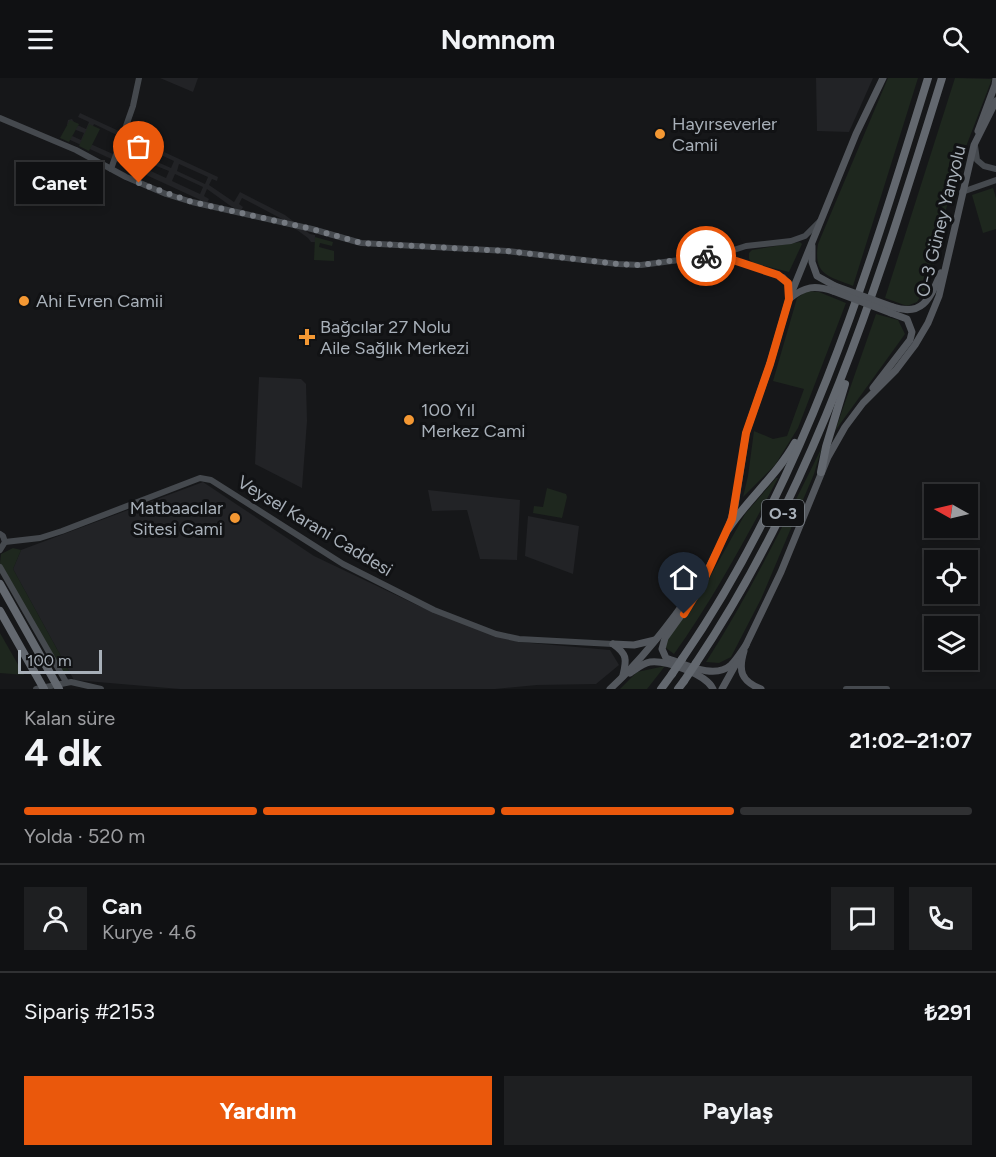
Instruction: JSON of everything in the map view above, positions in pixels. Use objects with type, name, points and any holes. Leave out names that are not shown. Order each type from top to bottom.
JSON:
[{"type":"highway","name":"O-3","points":[[661,689],[707,623],[752,544],[810,421],[863,282],[928,78]]},
{"type":"highway","name":"O-3","points":[[678,689],[734,604],[777,526],[818,438],[887,254],[942,78]]},
{"type":"highway","points":[[821,472],[851,354]]},
{"type":"highway","points":[[728,529],[781,465],[810,421]]},
{"type":"highway","points":[[0,584],[62,686]]},
{"type":"highway","points":[[0,612],[40,688]]},
{"type":"main road","points":[[111,169],[133,106],[139,78]]},
{"type":"main road","points":[[746,645],[730,666],[720,671],[705,671],[666,658],[663,654],[662,643],[693,599],[728,529],[735,506],[746,433],[789,299],[856,134],[883,78]]},
{"type":"main road","points":[[996,78],[974,145],[977,160],[984,166],[996,169]]},
{"type":"main road","name":"O-3 Güney Yanyolu","points":[[722,689],[781,572],[821,472],[845,427],[863,403],[896,370],[928,323],[938,300],[974,145],[996,101]]},
{"type":"main road","points":[[974,145],[996,108]]},
{"type":"main road","points":[[0,118],[76,150],[152,189],[192,202],[312,229],[361,243],[507,251],[640,265],[718,255],[746,246],[798,239],[805,236],[819,221]]},
{"type":"main road","points":[[962,192],[996,180]]},
{"type":"main road","points":[[813,237],[814,271],[817,276],[834,288]]},
{"type":"main road","points":[[746,246],[742,255],[746,265]]},
{"type":"main road","points":[[718,255],[783,277],[788,286],[789,299]]},
{"type":"main road","points":[[892,310],[912,310],[921,307],[935,287],[948,256]]},
{"type":"main road","points":[[789,299],[806,287],[834,288],[892,310],[907,319],[912,332],[910,340],[863,403]]},
{"type":"main road","name":"Veysel Karani Caddesi","points":[[5,542],[40,538],[62,531],[200,478],[211,480],[343,564],[434,609],[496,634],[519,639],[614,644]]},
{"type":"main road","points":[[0,534],[5,542],[0,550]]},
{"type":"main road","points":[[623,678],[681,608],[711,563]]},
{"type":"main road","points":[[0,567],[62,686]]},
{"type":"main road","points":[[614,644],[634,645],[655,640]]},
{"type":"main road","points":[[614,644],[622,650],[626,662],[623,678]]},
{"type":"main road","points":[[746,645],[741,662],[744,679],[748,684],[761,689]]},
{"type":"main road","points":[[610,689],[647,662],[658,662],[697,674],[705,678],[713,689]]},
{"type":"main road","points":[[40,688],[62,686],[71,682],[101,689]]},
{"type":"main road","points":[[846,689],[887,689]]},
{"type":"shaded area","points":[[160,78],[198,78],[193,92]]},
{"type":"shaded area","points":[[816,78],[873,78],[849,132],[817,131]]},
{"type":"shaded area","points":[[888,78],[918,78],[853,286],[824,273],[818,262],[818,244]]},
{"type":"shaded area","points":[[955,78],[992,79],[952,183],[933,268],[926,288],[917,302],[907,306],[885,298]]},
{"type":"shaded area","points":[[80,113],[218,177],[217,181],[212,179],[209,185],[234,202],[240,192],[285,215],[310,234],[315,235],[315,242],[311,242],[282,219],[242,198],[239,204],[243,207],[241,211],[207,189],[204,196],[209,199],[207,203],[68,139],[70,135],[81,140],[84,133],[68,127],[68,120],[72,119],[75,124],[86,129],[89,122],[78,117]],"holes":[[[94,124],[121,137],[113,154],[86,142]],[[125,139],[144,147],[137,165],[117,156]],[[150,150],[174,161],[171,168],[146,157]],[[144,161],[169,171],[166,178],[142,167]],[[179,164],[208,177],[205,184],[177,171]],[[175,174],[203,187],[200,194],[172,181]]]},
{"type":"shaded area","points":[[70,120],[79,124],[69,142],[60,138]]},
{"type":"shaded area","points":[[89,124],[100,129],[89,151],[79,146]]},
{"type":"shaded area","points":[[993,188],[996,198],[996,229],[983,233],[972,195]]},
{"type":"shaded area","points":[[315,237],[333,242],[332,246],[320,243],[319,247],[334,251],[334,261],[314,260]]},
{"type":"shaded area","points":[[800,242],[802,244],[789,272],[753,263],[749,259],[749,253],[752,250]]},
{"type":"shaded area","points":[[807,291],[819,292],[846,303],[798,428],[775,465],[743,497],[754,431],[773,439],[787,436],[804,389],[773,381],[797,298]]},
{"type":"shaded area","points":[[876,314],[898,320],[905,334],[835,431]]},
{"type":"shaded area","points":[[259,377],[301,379],[306,384],[307,421],[302,488],[255,464]]},
{"type":"shaded area","points":[[822,447],[814,474],[761,599],[731,657],[719,663],[706,662],[753,583]]},
{"type":"shaded area","points":[[778,478],[729,568],[674,654],[666,648],[666,641],[697,600],[745,514]]},
{"type":"shaded area","points":[[203,482],[314,556],[419,606],[519,642],[610,650],[619,665],[596,684],[537,685],[495,689],[180,689],[74,680],[13,569],[21,550]]},
{"type":"shaded area","points":[[547,488],[566,494],[562,518],[533,513],[534,506],[543,507]]},
{"type":"shaded area","points":[[428,490],[520,500],[517,560],[480,559],[467,510],[432,511]]},
{"type":"shaded area","points":[[528,516],[579,526],[573,574],[525,556]]},
{"type":"shaded area","points":[[13,548],[21,550],[13,569],[69,671],[64,675],[0,563],[1,554]]},
{"type":"shaded area","points":[[0,633],[24,675],[0,673]]},
{"type":"shaded area","points":[[665,666],[647,689],[620,689],[637,672]]},
{"type":"way so far","points":[[139,183],[192,202],[312,229],[361,243],[471,248],[640,265],[706,256]]},
{"type":"place","name":"Hayırseverler Camii","points":[[660,134]]},
{"type":"place","name":"Canet","points":[[139,183]]},
{"type":"place","name":"Ahi Evren Camii","points":[[24,301]]},
{"type":"place","name":"Bağcılar 27 Nolu Aile Sağlık Merkezi","points":[[307,337]]},
{"type":"place","name":"100 Yıl Merkez Cami","points":[[409,420]]},
{"type":"place","name":"Matbaacılar Sitesi Cami","points":[[235,518]]},
{"type":"route","points":[[684,614],[702,584],[732,519],[746,433],[789,299],[788,283],[783,277],[718,255],[706,256]]}]
